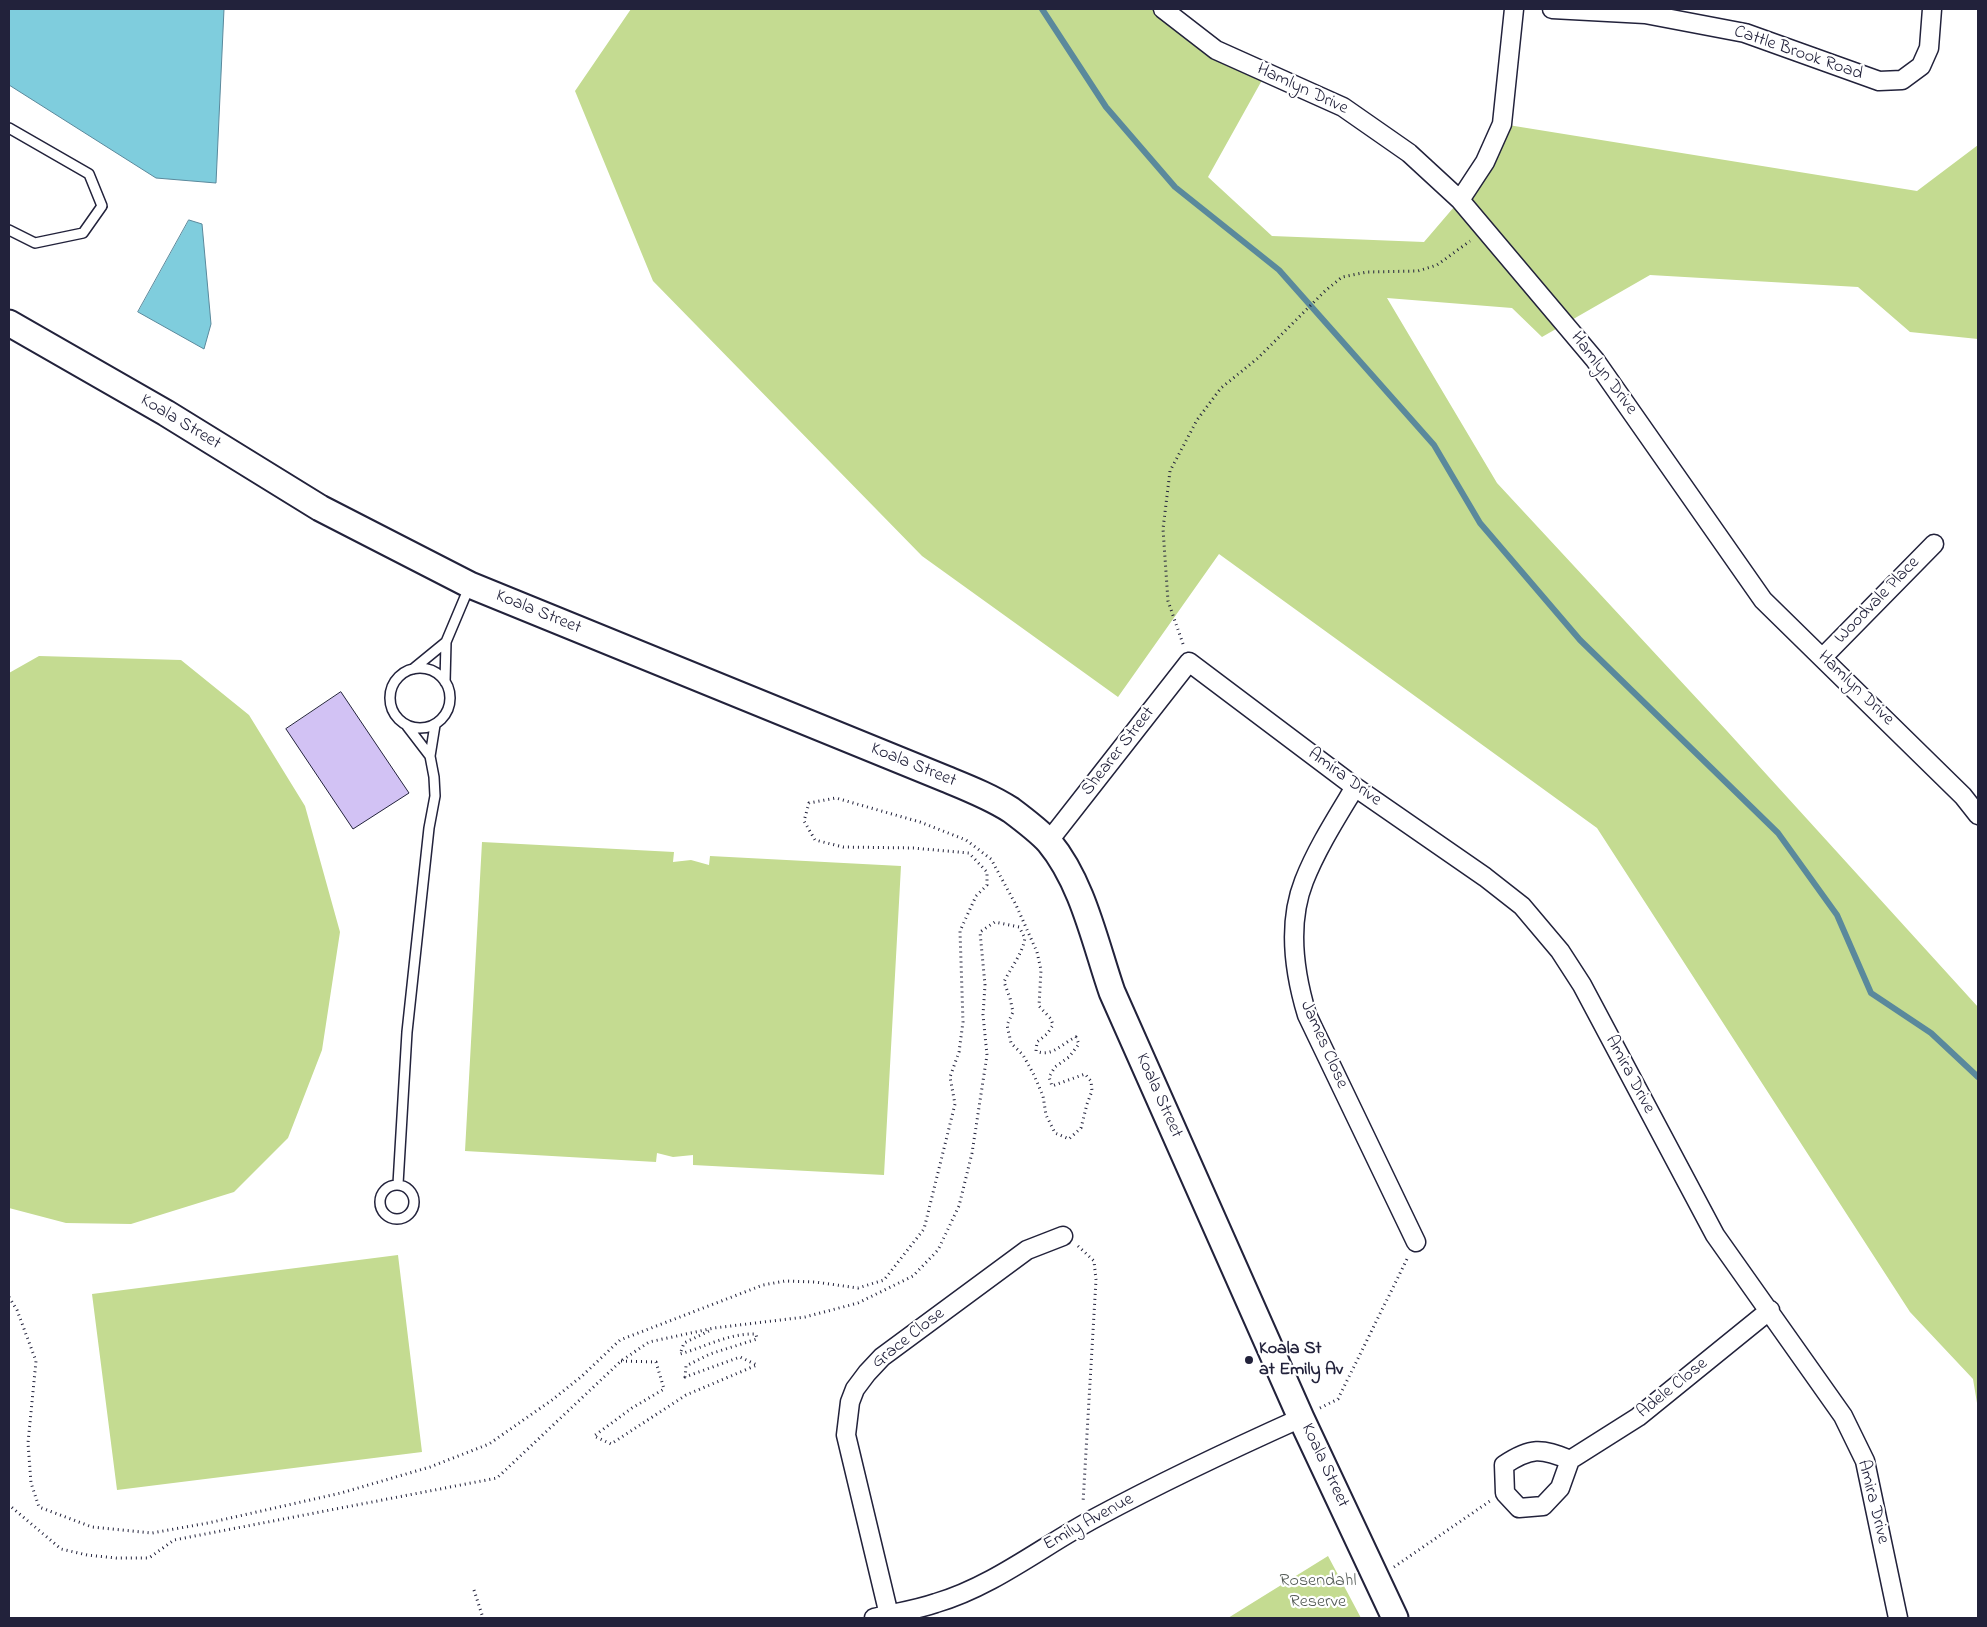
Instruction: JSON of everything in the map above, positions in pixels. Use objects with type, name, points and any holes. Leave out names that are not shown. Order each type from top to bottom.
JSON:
[{"type":"street","name":"Hamlyn Drive","points":[[1163,9],[1216,50],[1344,107],[1410,154],[1460,200],[1595,360],[1763,600],[1963,796],[1978,815]]},
{"type":"street","points":[[1460,200],[1485,162],[1502,124],[1514,9]]},
{"type":"street","name":"Cattle Brook Road","points":[[1552,9],[1645,14],[1745,33],[1879,81],[1902,80],[1921,66],[1929,48],[1932,9]]},
{"type":"street","name":"Koala Street","points":[[9,323],[166,414],[320,508],[470,585],[979,794],[1012,811],[1048,842],[1072,880],[1092,927],[1112,992],[1302,1418],[1395,1618]]},
{"type":"street","name":"Woodvale Place","points":[[1823,657],[1934,544]]},
{"type":"street","name":"Amira Drive","points":[[1189,662],[1355,787],[1485,877],[1522,906],[1560,951],[1582,985],[1715,1235],[1770,1310],[1843,1416],[1864,1461],[1898,1618]]},
{"type":"street","name":"Shearer Street","points":[[1048,842],[1189,662]]},
{"type":"street","name":"James Close","points":[[1355,787],[1304,881],[1296,911],[1293,935],[1294,959],[1299,991],[1307,1015],[1416,1242]]},
{"type":"street","name":"Grace Close","points":[[881,1616],[846,1435],[850,1402],[855,1388],[866,1373],[882,1357],[1027,1250],[1063,1236]]},
{"type":"street","name":"Adele Close","points":[[1570,1460],[1638,1417],[1770,1310]]},
{"type":"street","name":"Emily Avenue","points":[[881,1616],[937,1603],[975,1587],[1011,1568],[1082,1525],[1176,1475],[1302,1418]]},
{"type":"street","points":[[1523,1452],[1549,1452],[1570,1460],[1560,1488],[1543,1506],[1519,1508],[1505,1493],[1504,1464],[1523,1452]]},
{"type":"lane","points":[[9,128],[89,174],[102,206],[83,234],[35,243],[9,230]]},
{"type":"lane","points":[[445,682],[446,642],[470,585]]},
{"type":"lane","points":[[430,756],[407,726],[394,714],[390,705],[390,696],[396,679],[446,642]]},
{"type":"lane","points":[[407,726],[426,728],[435,724],[448,710],[450,701],[449,691],[439,675],[430,670],[412,669]]},
{"type":"lane","points":[[398,1184],[406,1032],[429,828],[435,796],[430,756],[435,724]]},
{"type":"path","points":[[1189,662],[1168,601],[1163,529],[1170,471],[1197,420],[1221,388],[1258,358],[1320,296],[1342,277],[1367,272],[1418,271],[1436,265],[1487,230]]},
{"type":"path","points":[[9,1297],[17,1310],[36,1361],[28,1443],[31,1483],[39,1506],[92,1527],[152,1533],[208,1523],[341,1494],[430,1467],[489,1444],[552,1400],[582,1376],[620,1340],[763,1285],[785,1281],[815,1282],[858,1288],[884,1280],[924,1229],[945,1149],[955,1104],[950,1076],[959,1052],[963,1022],[960,931],[976,896],[987,885],[987,872],[969,853],[913,848],[843,847],[816,840],[804,821],[809,803],[836,798],[920,822],[966,840],[992,859],[1016,905],[1037,952],[1041,970],[1039,1006],[1051,1019],[1052,1025],[1047,1034],[1037,1042],[1036,1051],[1043,1054],[1056,1051],[1067,1041],[1076,1037],[1079,1044],[1069,1057],[1055,1066],[1049,1077],[1052,1086],[1085,1074],[1091,1081],[1092,1091],[1080,1128],[1069,1139],[1055,1133],[1046,1115],[1043,1096],[1034,1075],[1023,1055],[1011,1043],[1006,1025],[1013,1012],[1004,982],[1023,951],[1025,938],[1019,928],[996,922],[980,932],[985,985],[983,1015],[987,1055],[972,1153],[959,1206],[938,1250],[913,1276],[858,1303],[805,1317],[714,1328],[649,1342],[621,1360],[496,1478],[174,1540],[149,1558],[116,1558],[61,1549],[9,1505]]},
{"type":"path","points":[[1063,1236],[1083,1250],[1094,1261],[1096,1280],[1082,1525]]},
{"type":"path","points":[[1302,1418],[1338,1399],[1416,1242]]},
{"type":"path","points":[[9,1302],[13,1304]]},
{"type":"path","points":[[621,1360],[656,1362],[664,1389],[632,1408],[594,1436],[611,1444],[686,1395],[757,1364],[740,1357],[684,1377],[686,1366],[710,1354],[757,1340],[756,1334],[724,1338],[680,1354],[684,1344],[714,1328]]},
{"type":"path","points":[[1375,1574],[1392,1568],[1505,1493]]},
{"type":"path","points":[[474,1590],[483,1618]]},
{"type":"green space","points":[[631,9],[1163,9],[1266,73],[1208,177],[1272,236],[1424,242],[1460,200],[1502,124],[1917,191],[1978,145],[1978,339],[1910,332],[1858,287],[1650,275],[1542,337],[1512,308],[1387,298],[1497,483],[1727,731],[1978,1007],[1978,1409],[1973,1379],[1910,1312],[1597,828],[1219,554],[1118,697],[922,556],[653,281],[575,91]]},
{"type":"green space","points":[[39,656],[181,660],[249,715],[305,806],[340,932],[322,1050],[288,1138],[234,1192],[131,1224],[66,1223],[9,1208],[9,673]]},
{"type":"green space","points":[[482,842],[674,852],[673,862],[691,860],[709,865],[710,856],[901,866],[884,1175],[693,1165],[693,1155],[673,1157],[657,1153],[656,1162],[465,1151]]},
{"type":"green space","points":[[398,1255],[422,1452],[117,1490],[92,1294]]},
{"type":"green space","name":"Rosendahl Reserve","points":[[1328,1556],[1361,1618],[1228,1618]]},
{"type":"water","points":[[9,9],[224,9],[216,183],[156,178],[9,85]]},
{"type":"water","points":[[189,220],[202,224],[211,324],[204,349],[138,312]]},
{"type":"building","points":[[341,692],[409,793],[353,829],[286,729]]},
{"type":"waterway","points":[[1042,9],[1106,107],[1175,187],[1279,270],[1434,445],[1480,523],[1580,640],[1778,833],[1837,915],[1871,993],[1931,1033],[1978,1077]]},
{"type":"place","name":"Koala St at Emily Av","points":[[1249,1360]]}]
